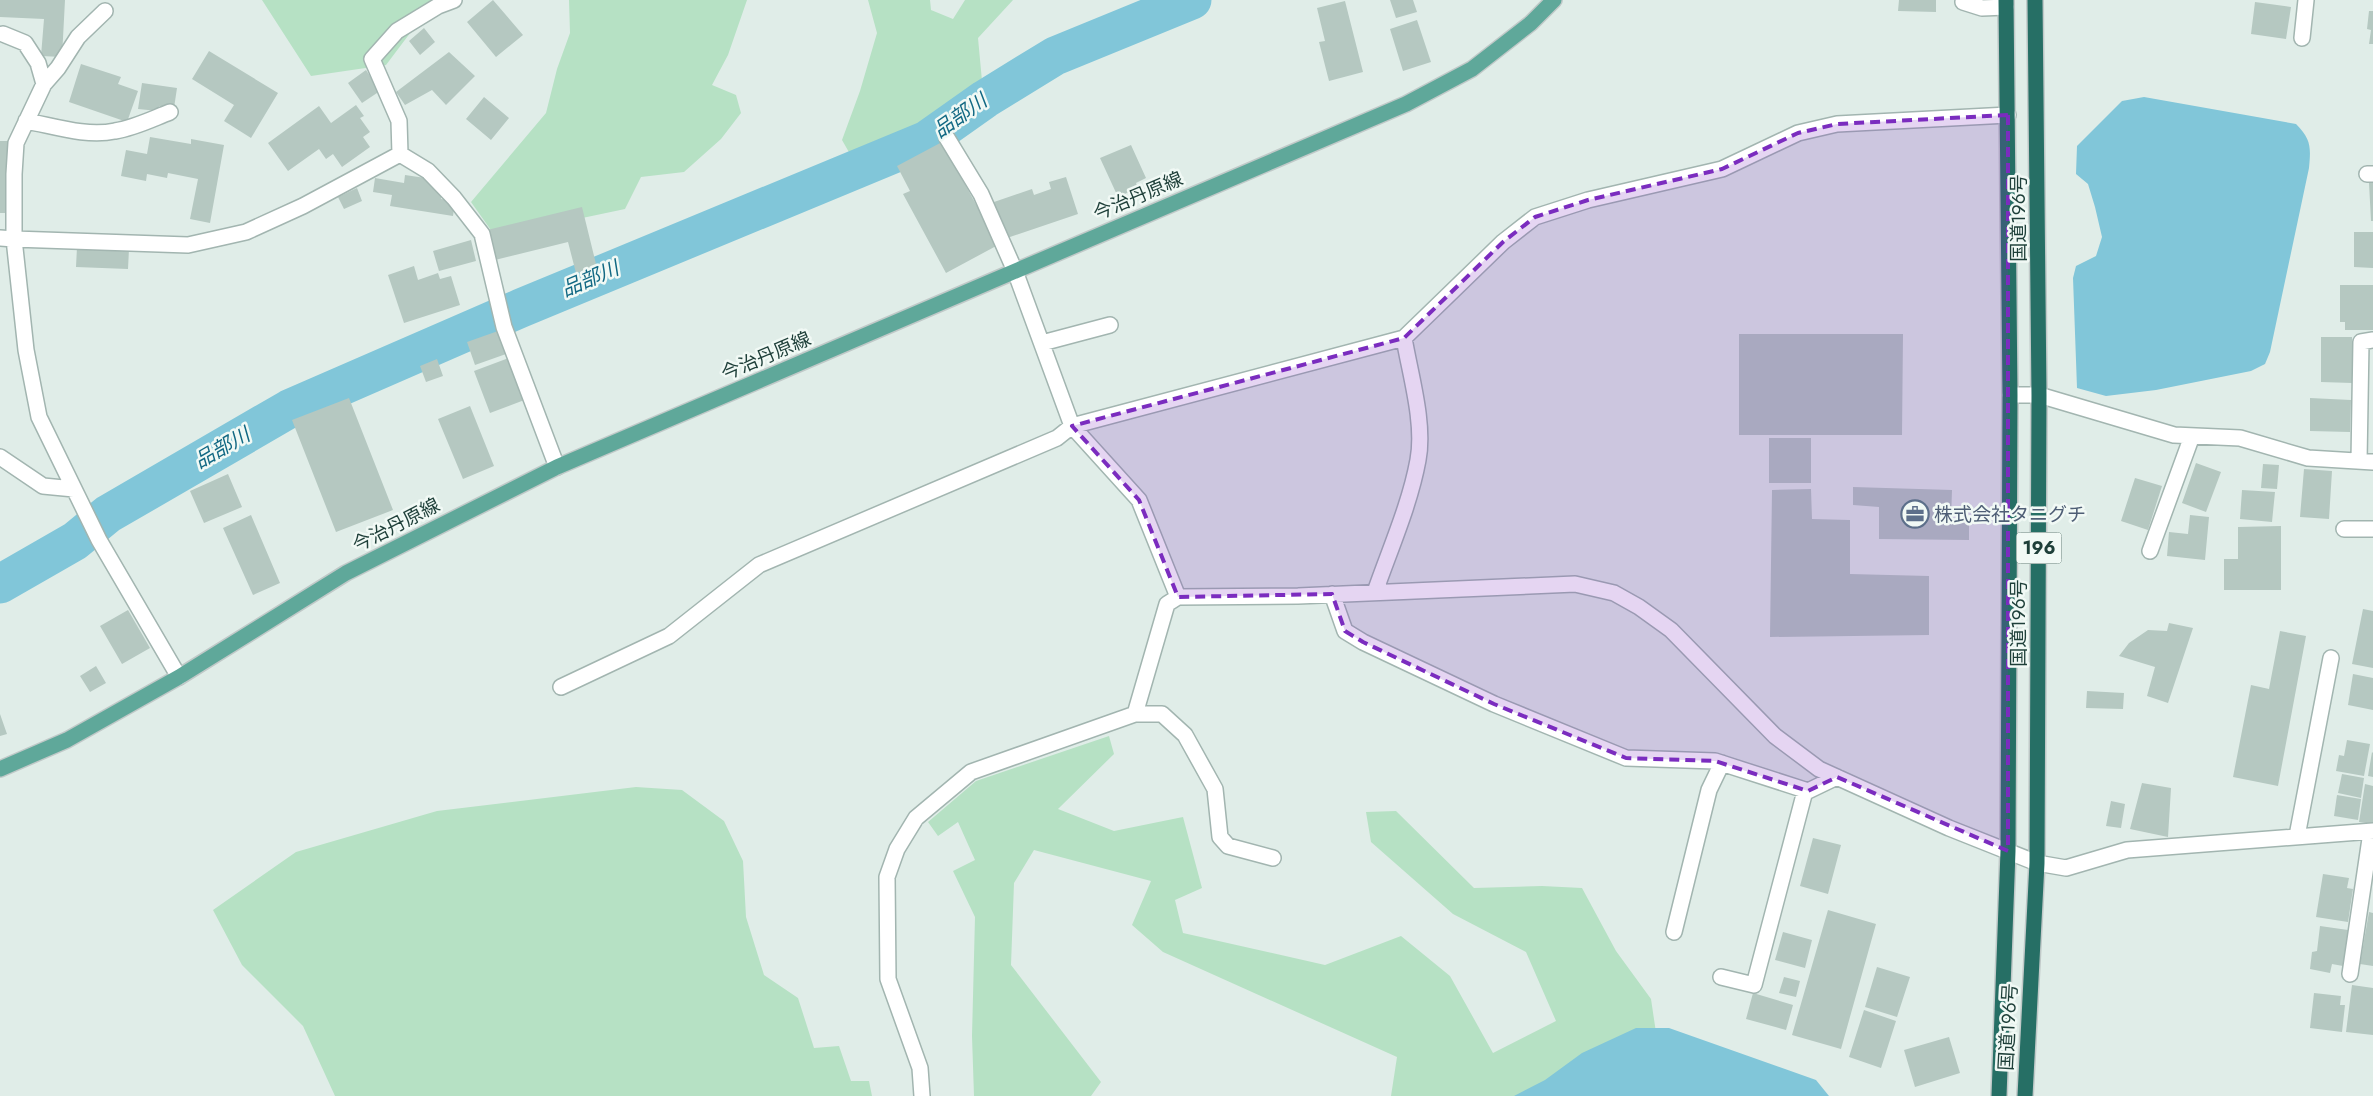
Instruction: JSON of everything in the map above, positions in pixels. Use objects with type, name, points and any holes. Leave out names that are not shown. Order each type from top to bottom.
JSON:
[{"type":"highway","name":"国道196号","points":[[2025,1096],[2037,863],[2039,396],[2035,0]]},
{"type":"highway","name":"国道196号","points":[[1999,1096],[2008,851],[2010,395],[2006,3]]},
{"type":"main road","name":"今治丹原線","points":[[0,769],[67,740],[179,678],[346,573],[558,467],[1406,104],[1472,70],[1531,23],[1554,0]]},
{"type":"street","points":[[400,154],[400,121],[372,59],[397,31],[438,6],[454,0]]},
{"type":"street","points":[[2302,38],[2306,0]]},
{"type":"street","points":[[1963,2],[1982,8],[2006,3]]},
{"type":"street","points":[[105,11],[78,36],[58,68],[44,84],[16,143],[7,239],[39,417],[99,540],[179,678]]},
{"type":"street","points":[[3,34],[25,43],[38,63],[44,84]]},
{"type":"street","points":[[26,121],[79,131],[113,132],[137,126],[170,112]]},
{"type":"street","points":[[561,687],[669,636],[759,564],[1057,438],[1072,426],[1404,338],[1503,242],[1534,218],[1588,200],[1722,169],[1798,133],[1837,124],[2008,115]]},
{"type":"street","points":[[947,138],[981,194],[1015,271],[1072,426],[1139,500],[1178,597]]},
{"type":"street","points":[[7,239],[188,245],[246,232],[303,206],[400,154]]},
{"type":"street","points":[[400,154],[428,171],[454,198],[482,234],[504,327],[558,467]]},
{"type":"street","points":[[1042,343],[1110,324]]},
{"type":"street","points":[[1376,592],[1409,495],[1418,458],[1418,420],[1404,338]]},
{"type":"street","points":[[2010,395],[2039,396],[2174,435],[2240,438],[2308,458],[2366,462],[2361,342],[2373,340]]},
{"type":"street","points":[[2150,551],[2192,436]]},
{"type":"street","points":[[0,457],[43,486],[74,489]]},
{"type":"street","points":[[2344,529],[2373,529]]},
{"type":"street","points":[[1135,714],[1167,604],[1178,597],[1332,594],[1575,584],[1614,593],[1671,630],[1775,736],[1819,769],[1948,828],[2037,863],[2066,868],[2127,850],[2372,831],[2350,974]]},
{"type":"street","points":[[1332,594],[1344,631],[1363,642],[1494,704],[1626,758],[1715,761],[1808,791],[1836,777]]},
{"type":"street","points":[[2297,836],[2331,658]]},
{"type":"street","points":[[922,1096],[920,1068],[888,979],[887,877],[897,849],[916,818],[971,772],[1135,714],[1162,714],[1185,735],[1215,790],[1220,837],[1228,846],[1273,858]]},
{"type":"street","points":[[1674,932],[1709,790],[1722,764]]},
{"type":"street","points":[[1721,977],[1754,985],[1805,790]]},
{"type":"highlighted area","points":[[2008,115],[2008,851],[1837,777],[1808,791],[1715,761],[1626,758],[1494,704],[1363,642],[1345,631],[1332,594],[1178,597],[1139,500],[1072,426],[1404,338],[1503,242],[1535,217],[1588,200],[1722,169],[1798,133],[1837,124]]},
{"type":"green space","points":[[262,0],[435,0],[386,65],[311,76]]},
{"type":"green space","points":[[569,0],[747,0],[728,55],[712,85],[736,95],[741,113],[721,139],[684,172],[641,177],[625,209],[549,225],[493,233],[471,202],[546,113],[557,69],[570,33]]},
{"type":"green space","points":[[868,0],[930,0],[931,10],[953,19],[965,0],[1013,0],[978,38],[982,81],[923,132],[854,161],[842,140],[860,91],[877,33]]},
{"type":"green space","points":[[1109,736],[1114,754],[1058,809],[1114,831],[1183,817],[1202,888],[1175,900],[1183,933],[1325,965],[1401,936],[1450,976],[1493,1053],[1556,1021],[1526,952],[1453,914],[1371,842],[1366,812],[1396,811],[1474,888],[1542,886],[1582,888],[1616,951],[1651,999],[1662,1073],[1682,1096],[1391,1096],[1397,1057],[1163,952],[1132,925],[1151,881],[1034,850],[1014,883],[1011,965],[1101,1082],[1091,1096],[974,1096],[972,1036],[975,917],[953,871],[975,860],[958,822],[938,836],[928,822],[976,781]]},
{"type":"green space","points":[[636,787],[682,790],[724,821],[743,861],[746,917],[764,975],[798,998],[814,1048],[839,1046],[851,1081],[869,1081],[872,1096],[335,1096],[303,1026],[242,965],[213,910],[296,852],[437,811]]},
{"type":"water","points":[[2144,97],[2296,124],[2305,134],[2309,144],[2309,168],[2270,352],[2265,364],[2251,371],[2156,390],[2106,396],[2077,388],[2073,278],[2076,266],[2096,256],[2102,237],[2088,184],[2076,174],[2077,146],[2122,101]]},
{"type":"water","points":[[1636,1028],[1669,1028],[1816,1080],[1829,1096],[1514,1096],[1545,1080],[1582,1053]]},
{"type":"building","points":[[0,0],[65,0],[62,57],[41,56],[44,19],[0,17]]},
{"type":"building","points":[[493,0],[523,35],[496,57],[467,22]]},
{"type":"building","points":[[1390,0],[1413,0],[1417,12],[1396,18]]},
{"type":"building","points":[[1899,0],[1936,0],[1936,12],[1898,11]]},
{"type":"building","points":[[1345,1],[1363,72],[1329,81],[1319,42],[1325,41],[1317,8]]},
{"type":"building","points":[[2255,2],[2291,7],[2286,39],[2251,34]]},
{"type":"building","points":[[2369,11],[2373,11],[2373,44],[2369,44],[2371,30],[2367,29]]},
{"type":"building","points":[[1417,20],[1431,62],[1403,71],[1390,29]]},
{"type":"building","points":[[424,28],[435,42],[420,55],[409,41]]},
{"type":"building","points":[[209,51],[278,93],[251,138],[224,121],[234,105],[192,79]]},
{"type":"building","points":[[449,52],[475,76],[446,105],[432,90],[405,105],[396,92]]},
{"type":"building","points":[[81,64],[121,77],[118,84],[138,91],[127,122],[69,102]]},
{"type":"building","points":[[366,70],[380,91],[362,103],[348,83]]},
{"type":"building","points":[[142,83],[177,88],[174,108],[159,106],[158,111],[138,109]]},
{"type":"building","points":[[484,97],[509,118],[491,140],[466,119]]},
{"type":"building","points":[[356,105],[364,116],[360,118],[370,132],[363,137],[370,147],[342,167],[333,154],[326,159],[319,149],[288,171],[268,143],[319,106],[331,123]]},
{"type":"building","points":[[150,137],[191,144],[191,139],[224,145],[210,223],[190,219],[198,179],[168,173],[167,178],[147,174],[146,181],[121,176],[126,150],[147,154]]},
{"type":"building","points":[[0,141],[8,141],[5,213],[0,213]]},
{"type":"building","points":[[942,142],[998,245],[946,273],[903,194],[910,191],[897,166]]},
{"type":"building","points":[[1131,145],[1146,178],[1136,183],[1138,188],[1118,197],[1100,158]]},
{"type":"building","points":[[405,175],[432,179],[431,187],[443,189],[441,199],[455,201],[453,216],[390,206],[392,195],[373,192],[375,178],[404,183]]},
{"type":"building","points":[[1066,177],[1078,214],[1007,238],[994,202],[1032,189],[1034,195],[1051,189],[1049,182]]},
{"type":"building","points":[[2369,183],[2373,183],[2373,221],[2371,221]]},
{"type":"building","points":[[357,188],[362,201],[344,209],[338,197]]},
{"type":"building","points":[[582,207],[597,268],[576,273],[568,242],[495,260],[487,230]]},
{"type":"building","points":[[2354,232],[2373,232],[2373,268],[2354,267]]},
{"type":"building","points":[[471,240],[476,261],[439,271],[433,251]]},
{"type":"building","points":[[77,247],[129,249],[128,269],[76,267]]},
{"type":"building","points":[[414,266],[418,280],[438,273],[440,279],[451,276],[460,305],[404,323],[388,275]]},
{"type":"building","points":[[2340,285],[2373,285],[2373,330],[2345,330],[2345,322],[2340,322]]},
{"type":"building","points":[[498,331],[506,354],[475,365],[467,342]]},
{"type":"building","points":[[1739,334],[1903,334],[1902,435],[1739,435]]},
{"type":"building","points":[[2321,337],[2352,337],[2352,383],[2321,382]]},
{"type":"building","points":[[511,357],[527,399],[490,413],[474,371]]},
{"type":"building","points":[[437,359],[443,376],[426,382],[420,366]]},
{"type":"building","points":[[349,398],[393,510],[336,532],[292,420]]},
{"type":"building","points":[[2310,398],[2351,400],[2350,432],[2310,431]]},
{"type":"building","points":[[470,406],[494,466],[463,479],[438,419]]},
{"type":"building","points":[[1769,438],[1811,438],[1811,483],[1769,483]]},
{"type":"building","points":[[2196,463],[2221,472],[2206,512],[2182,503]]},
{"type":"building","points":[[2263,464],[2279,465],[2277,489],[2261,488]]},
{"type":"building","points":[[2304,469],[2332,471],[2329,519],[2300,517]]},
{"type":"building","points":[[228,474],[242,507],[204,523],[190,491]]},
{"type":"building","points":[[2135,478],[2162,486],[2148,530],[2121,521]]},
{"type":"building","name":"株式会社タニグチ","points":[[1853,487],[1952,490],[1951,521],[1969,522],[1969,540],[1879,539],[1879,507],[1853,505]]},
{"type":"building","points":[[1811,489],[1812,519],[1850,520],[1850,574],[1929,576],[1929,635],[1770,637],[1772,490]]},
{"type":"building","points":[[2242,490],[2275,492],[2272,522],[2240,519]]},
{"type":"building","points":[[251,515],[280,583],[253,595],[223,528]]},
{"type":"building","points":[[2190,515],[2209,517],[2205,560],[2167,556],[2169,532],[2188,534]]},
{"type":"building","points":[[2281,526],[2281,590],[2224,590],[2224,559],[2238,559],[2238,527]]},
{"type":"building","points":[[2363,609],[2373,611],[2373,668],[2352,664]]},
{"type":"building","points":[[128,610],[150,648],[122,664],[100,626]]},
{"type":"building","points":[[2169,623],[2193,628],[2168,703],[2147,696],[2155,667],[2119,656],[2129,643],[2148,630],[2167,631]]},
{"type":"building","points":[[2280,631],[2306,636],[2278,786],[2233,777],[2251,685],[2269,689]]},
{"type":"building","points":[[96,666],[106,683],[90,692],[80,676]]},
{"type":"building","points":[[2353,674],[2373,678],[2373,710],[2348,705]]},
{"type":"building","points":[[2087,691],[2124,693],[2123,709],[2086,708]]},
{"type":"building","points":[[0,714],[7,734],[0,736]]},
{"type":"building","points":[[2347,740],[2370,744],[2364,776],[2336,771],[2339,755],[2344,756]]},
{"type":"building","points":[[2373,753],[2373,777],[2368,776]]},
{"type":"building","points":[[2342,774],[2364,778],[2361,798],[2338,793]]},
{"type":"building","points":[[2142,783],[2171,788],[2168,837],[2130,829]]},
{"type":"building","points":[[2365,784],[2373,786],[2373,824],[2359,822]]},
{"type":"building","points":[[2337,795],[2361,799],[2358,820],[2334,816]]},
{"type":"building","points":[[2111,801],[2125,804],[2121,828],[2106,826]]},
{"type":"building","points":[[1813,838],[1841,845],[1828,894],[1800,886]]},
{"type":"building","points":[[2323,874],[2349,878],[2347,888],[2353,889],[2348,922],[2316,917]]},
{"type":"building","points":[[1828,910],[1876,924],[1841,1049],[1792,1035]]},
{"type":"building","points":[[2369,912],[2373,913],[2373,966],[2360,964]]},
{"type":"building","points":[[2320,926],[2348,930],[2343,966],[2332,964],[2330,973],[2310,969],[2312,952],[2317,951]]},
{"type":"building","points":[[1783,932],[1812,940],[1805,968],[1775,960]]},
{"type":"building","points":[[1877,967],[1910,977],[1897,1017],[1865,1007]]},
{"type":"building","points":[[1784,977],[1800,981],[1796,997],[1779,993]]},
{"type":"building","points":[[2352,985],[2373,988],[2373,1035],[2346,1032]]},
{"type":"building","points":[[1753,993],[1793,1005],[1786,1030],[1746,1019]]},
{"type":"building","points":[[2314,993],[2341,996],[2340,1005],[2345,1005],[2342,1032],[2310,1028]]},
{"type":"building","points":[[1864,1010],[1896,1021],[1881,1068],[1849,1057]]},
{"type":"building","points":[[1949,1037],[1960,1073],[1915,1087],[1904,1050]]},
{"type":"waterway","name":"品部川","points":[[0,584],[75,541],[108,514],[289,409],[521,308],[927,140],[985,99],[1055,56],[1192,0]]},
{"type":"place","name":"株式会社タニグチ","points":[[1915,514]]}]
